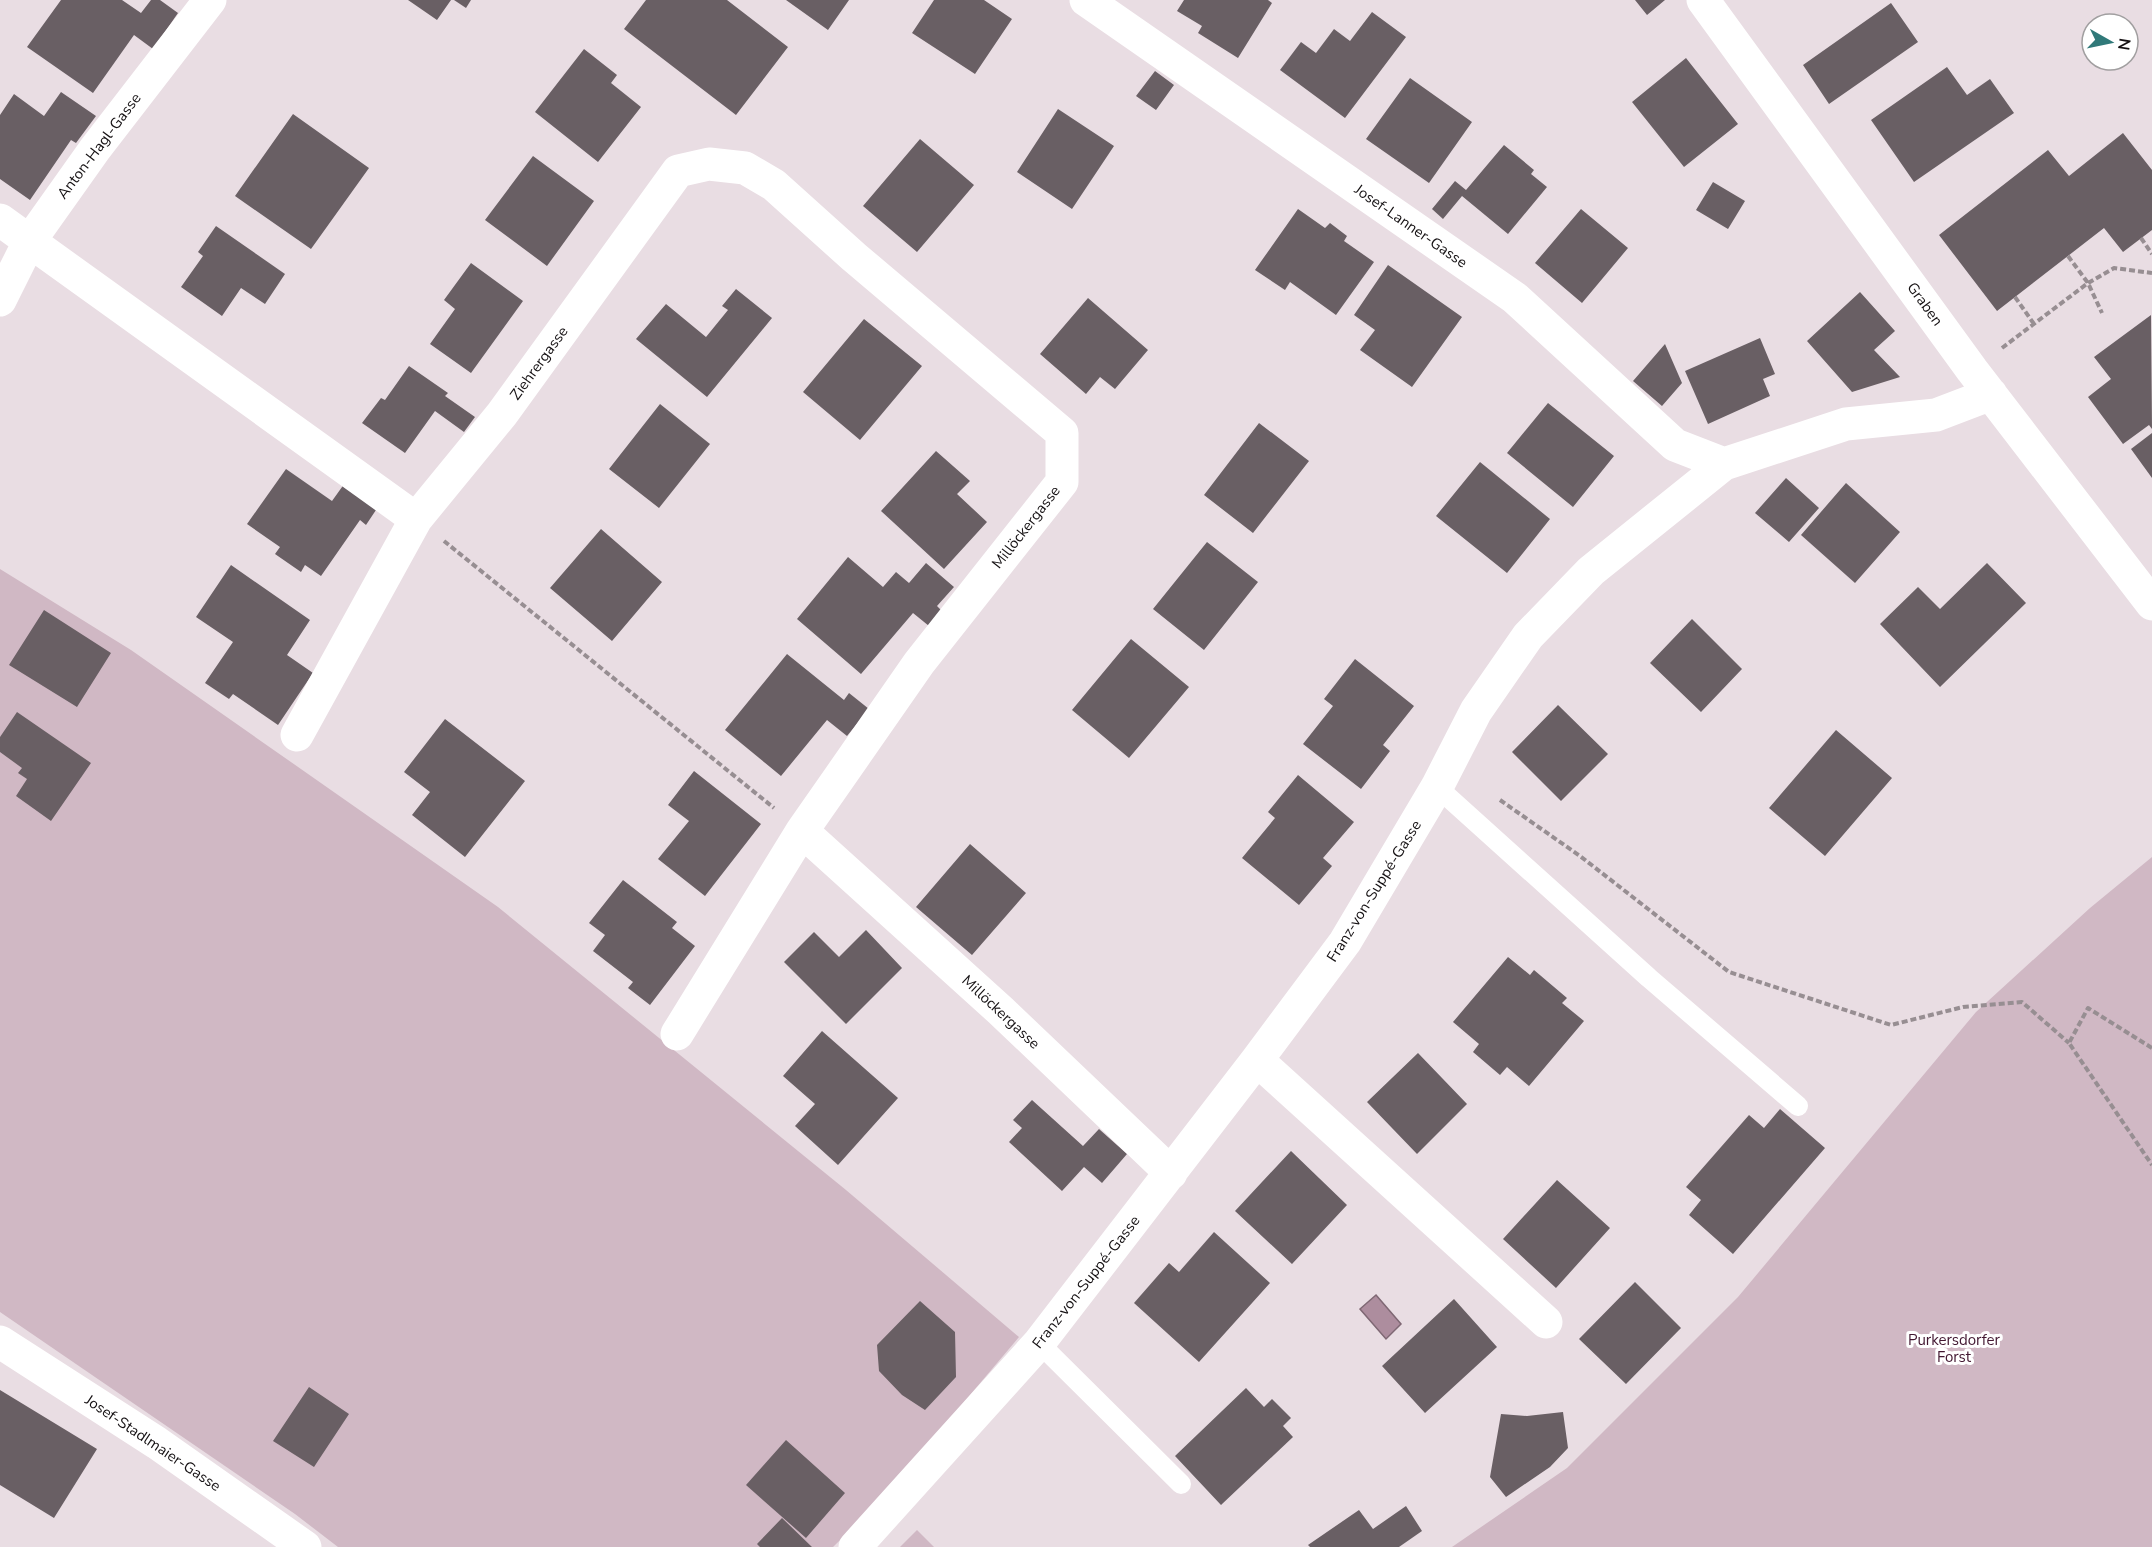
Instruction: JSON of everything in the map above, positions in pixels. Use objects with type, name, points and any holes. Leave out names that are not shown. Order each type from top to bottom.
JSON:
[{"type":"street","name":"Anton-Hagl-Gasse","points":[[0,300],[29,242],[102,140],[210,0]]},
{"type":"street","name":"Josef-Lanner-Gasse","points":[[1086,0],[1515,298],[1675,445],[1724,464]]},
{"type":"street","name":"Graben","points":[[1703,0],[1982,382],[2152,604]]},
{"type":"street","name":"Ziehrergasse","points":[[297,735],[416,519],[502,414],[678,171],[709,164],[745,168],[774,185],[854,257]]},
{"type":"street","points":[[0,220],[416,519]]},
{"type":"street","name":"Millöckergasse","points":[[677,1034],[802,831],[919,663],[1062,482],[1062,433],[854,257]]},
{"type":"street","name":"Franz-von-Suppé-Gasse","points":[[855,1547],[1040,1343],[1345,942],[1437,787],[1476,711],[1528,636],[1592,571],[1724,464],[1846,424],[1936,415],[1982,382]]},
{"type":"street","name":"Millöckergasse","points":[[802,831],[1001,1011],[1171,1173]]},
{"type":"street","points":[[1257,1060],[1546,1322]]},
{"type":"street","name":"Josef-Stadlmaier-Gasse","points":[[0,1342],[156,1443],[305,1547]]},
{"type":"lane","points":[[1437,787],[1649,978],[1798,1106]]},
{"type":"lane","points":[[1040,1343],[1181,1484]]},
{"type":"path","points":[[2141,238],[2152,254]]},
{"type":"path","points":[[2068,256],[2088,283],[2102,314]]},
{"type":"path","points":[[1982,382],[2034,324],[2088,283],[2114,268],[2152,273]]},
{"type":"path","points":[[2015,297],[2034,324]]},
{"type":"path","points":[[416,519],[802,831]]},
{"type":"path","points":[[1493,795],[1580,856],[1729,972],[1891,1025],[1963,1007],[2022,1002],[2069,1043],[2152,1165]]},
{"type":"path","points":[[2069,1043],[2088,1008],[2152,1048]]},
{"type":"green space","points":[[0,569],[131,650],[498,907],[846,1190],[1019,1337],[883,1498],[833,1547],[338,1547],[295,1514],[0,1312]]},
{"type":"green space","name":"Purkersdorfer Forst","points":[[2152,857],[2152,1547],[1452,1547],[1567,1468],[1738,1297],[1976,1012],[2090,908]]},
{"type":"green space","points":[[917,1530],[934,1547],[900,1547]]},
{"type":"shaded area","points":[[1376,1295],[1401,1324],[1386,1339],[1360,1309]]},
{"type":"building","points":[[61,0],[122,0],[141,13],[151,0],[160,0],[178,13],[153,49],[134,35],[93,93],[27,47]]},
{"type":"building","points":[[408,0],[451,0],[437,20]]},
{"type":"building","points":[[454,0],[471,0],[466,8]]},
{"type":"building","points":[[646,0],[727,0],[788,47],[736,115],[624,29]]},
{"type":"building","points":[[786,0],[849,0],[828,30]]},
{"type":"building","points":[[934,0],[984,0],[1012,19],[975,74],[912,33]]},
{"type":"building","points":[[1184,0],[1268,0],[1272,3],[1238,58],[1198,33],[1202,26],[1177,11]]},
{"type":"building","points":[[1635,0],[1665,0],[1647,15]]},
{"type":"building","points":[[1891,3],[1918,42],[1829,104],[1803,65]]},
{"type":"building","points":[[1372,12],[1406,37],[1345,118],[1280,70],[1301,42],[1316,53],[1334,29],[1350,41]]},
{"type":"building","points":[[584,49],[617,75],[611,83],[641,107],[598,162],[535,112]]},
{"type":"building","points":[[1686,58],[1738,124],[1684,167],[1632,102]]},
{"type":"building","points":[[1947,67],[1967,95],[1990,79],[2014,113],[1914,182],[1871,120]]},
{"type":"building","points":[[1155,71],[1174,85],[1156,110],[1136,96]]},
{"type":"building","points":[[1410,78],[1472,122],[1429,183],[1366,139]]},
{"type":"building","points":[[61,92],[96,116],[76,143],[71,140],[30,200],[0,179],[0,115],[14,94],[44,116]]},
{"type":"building","points":[[1058,109],[1114,146],[1072,209],[1017,172]]},
{"type":"building","points":[[293,114],[369,168],[311,249],[235,196]]},
{"type":"building","points":[[2123,133],[2152,170],[2152,230],[2123,252],[2104,228],[1997,311],[1939,235],[2048,150],[2069,176]]},
{"type":"building","points":[[920,139],[974,185],[917,252],[863,206]]},
{"type":"building","points":[[1504,145],[1534,170],[1531,174],[1547,187],[1508,234],[1462,196],[1443,219],[1432,209],[1455,181],[1466,190]]},
{"type":"building","points":[[533,156],[594,201],[547,266],[485,220]]},
{"type":"building","points":[[1713,182],[1745,201],[1728,229],[1696,210]]},
{"type":"building","points":[[1298,209],[1325,228],[1330,223],[1347,236],[1344,241],[1374,262],[1336,315],[1290,282],[1285,290],[1255,270]]},
{"type":"building","points":[[1581,209],[1628,248],[1582,303],[1535,263]]},
{"type":"building","points":[[216,226],[285,274],[265,304],[241,288],[222,316],[181,287],[203,256],[198,252]]},
{"type":"building","points":[[471,263],[523,301],[471,373],[430,344],[455,309],[444,300]]},
{"type":"building","points":[[1388,265],[1462,317],[1412,387],[1360,350],[1375,330],[1354,315]]},
{"type":"building","points":[[736,289],[772,318],[707,397],[636,339],[666,304],[706,337],[728,310],[722,306]]},
{"type":"building","points":[[1860,292],[1895,331],[1874,350],[1900,377],[1852,392],[1807,341]]},
{"type":"building","points":[[1088,298],[1148,350],[1115,389],[1100,377],[1086,394],[1040,354]]},
{"type":"building","points":[[2151,315],[2152,429],[2149,425],[2123,444],[2088,397],[2111,379],[2094,357]]},
{"type":"building","points":[[864,319],[922,366],[860,440],[803,392]]},
{"type":"building","points":[[1760,338],[1775,374],[1763,379],[1770,396],[1708,424],[1685,371]]},
{"type":"building","points":[[1665,344],[1682,383],[1662,406],[1633,381]]},
{"type":"building","points":[[409,366],[448,393],[445,396],[475,417],[464,432],[435,411],[405,453],[362,423],[381,398],[385,400]]},
{"type":"building","points":[[1548,403],[1614,456],[1573,507],[1507,453]]},
{"type":"building","points":[[660,404],[710,444],[659,508],[609,469]]},
{"type":"building","points":[[1259,423],[1309,461],[1253,533],[1204,495]]},
{"type":"building","points":[[2152,433],[2152,478],[2131,449]]},
{"type":"building","points":[[936,451],[970,481],[957,494],[987,522],[944,569],[881,511]]},
{"type":"building","points":[[1480,462],[1550,519],[1507,573],[1436,516]]},
{"type":"building","points":[[286,469],[332,501],[347,480],[380,504],[366,525],[360,520],[321,576],[305,565],[301,572],[275,554],[280,547],[247,524]]},
{"type":"building","points":[[1786,478],[1819,508],[1789,542],[1755,513]]},
{"type":"building","points":[[1846,483],[1900,532],[1855,583],[1801,535]]},
{"type":"building","points":[[601,529],[662,582],[612,641],[550,588]]},
{"type":"building","points":[[1207,542],[1258,582],[1204,650],[1153,609]]},
{"type":"building","points":[[848,557],[883,587],[896,572],[909,583],[926,563],[954,587],[937,606],[942,611],[929,626],[913,613],[861,674],[797,619]]},
{"type":"building","points":[[1987,563],[2026,603],[1940,687],[1880,624],[1918,587],[1940,609]]},
{"type":"building","points":[[231,565],[310,620],[287,655],[313,673],[278,725],[233,694],[229,699],[205,683],[233,642],[196,617]]},
{"type":"building","points":[[44,610],[111,653],[77,707],[9,665]]},
{"type":"building","points":[[1692,619],[1742,669],[1701,712],[1650,663]]},
{"type":"building","points":[[1131,639],[1189,687],[1129,758],[1072,710]]},
{"type":"building","points":[[787,654],[844,700],[849,693],[869,709],[847,736],[827,720],[781,776],[725,730]]},
{"type":"building","points":[[1355,659],[1414,706],[1383,745],[1390,751],[1361,789],[1303,744],[1333,706],[1324,699]]},
{"type":"building","points":[[1558,705],[1608,754],[1561,801],[1512,752]]},
{"type":"building","points":[[17,712],[91,763],[51,821],[16,796],[27,779],[18,773],[22,768],[0,752],[0,737]]},
{"type":"building","points":[[445,719],[525,781],[465,857],[412,815],[430,792],[404,772]]},
{"type":"building","points":[[1836,730],[1892,778],[1825,856],[1769,808]]},
{"type":"building","points":[[694,771],[761,824],[705,896],[658,859],[689,821],[668,805]]},
{"type":"building","points":[[1298,775],[1354,822],[1323,858],[1332,866],[1299,905],[1242,858],[1275,818],[1268,812]]},
{"type":"building","points":[[970,844],[1026,893],[972,955],[916,907]]},
{"type":"building","points":[[623,880],[677,922],[672,928],[695,946],[650,1005],[628,988],[633,982],[593,951],[605,935],[589,923]]},
{"type":"building","points":[[866,930],[902,968],[846,1024],[784,962],[814,932],[839,957]]},
{"type":"building","points":[[1508,957],[1530,975],[1534,970],[1567,998],[1562,1003],[1584,1021],[1529,1086],[1507,1067],[1500,1075],[1473,1052],[1479,1044],[1453,1022]]},
{"type":"building","points":[[822,1031],[898,1098],[838,1165],[795,1126],[815,1104],[783,1076]]},
{"type":"building","points":[[1418,1053],[1467,1104],[1417,1154],[1367,1102]]},
{"type":"building","points":[[1032,1100],[1083,1146],[1099,1129],[1127,1154],[1102,1183],[1084,1167],[1062,1191],[1009,1142],[1022,1128],[1013,1120]]},
{"type":"building","points":[[1780,1109],[1825,1148],[1733,1254],[1689,1215],[1701,1200],[1686,1187],[1749,1115],[1764,1128]]},
{"type":"building","points":[[1291,1151],[1347,1205],[1292,1264],[1235,1211]]},
{"type":"building","points":[[1557,1180],[1610,1228],[1556,1288],[1503,1239]]},
{"type":"building","points":[[1214,1232],[1270,1283],[1199,1362],[1134,1303],[1169,1263],[1179,1272]]},
{"type":"building","points":[[1635,1282],[1681,1328],[1626,1384],[1579,1339]]},
{"type":"building","points":[[1454,1299],[1497,1347],[1425,1413],[1382,1366]]},
{"type":"building","points":[[920,1301],[955,1332],[956,1377],[925,1410],[902,1395],[879,1371],[877,1345]]},
{"type":"building","points":[[309,1387],[349,1414],[314,1467],[273,1441]]},
{"type":"building","points":[[1246,1388],[1264,1407],[1272,1399],[1291,1418],[1283,1426],[1293,1437],[1221,1505],[1175,1456]]},
{"type":"building","points":[[0,1390],[97,1449],[54,1518],[0,1485]]},
{"type":"building","points":[[1563,1412],[1568,1448],[1550,1467],[1506,1497],[1490,1477],[1501,1414],[1527,1416]]},
{"type":"building","points":[[786,1440],[845,1493],[806,1538],[746,1485]]},
{"type":"building","points":[[1406,1506],[1422,1531],[1399,1547],[1310,1547],[1308,1545],[1359,1510],[1373,1529]]},
{"type":"building","points":[[782,1518],[812,1547],[760,1547],[757,1544]]}]
